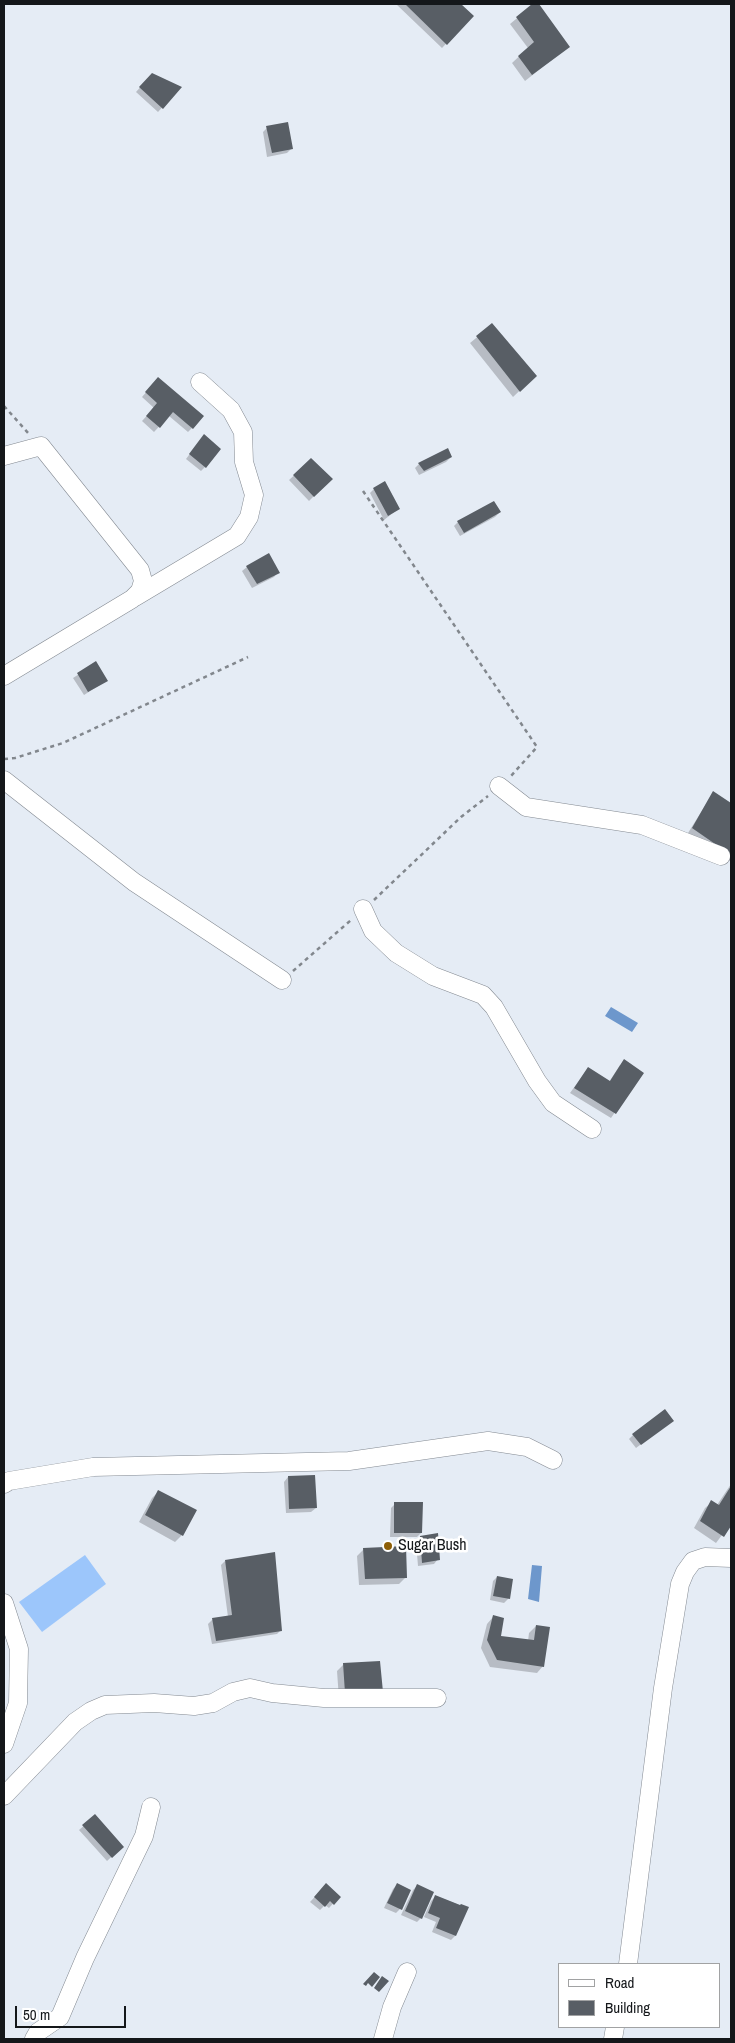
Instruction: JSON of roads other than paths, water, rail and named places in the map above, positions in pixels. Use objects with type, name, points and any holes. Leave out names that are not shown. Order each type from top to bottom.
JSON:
[{"type":"street","points":[[4,676],[237,536],[249,517],[254,495],[244,462],[243,432],[230,410],[200,382]]},
{"type":"street","points":[[4,456],[41,446],[140,570],[143,581],[140,591],[132,599]]},
{"type":"street","points":[[4,780],[134,882],[282,980]]},
{"type":"street","points":[[499,786],[526,807],[642,824],[721,856]]},
{"type":"street","points":[[363,910],[373,931],[396,953],[433,976],[483,995],[494,1007],[537,1081],[553,1103],[592,1129]]},
{"type":"street","points":[[4,1484],[9,1481],[93,1467],[349,1461],[488,1441],[527,1447],[553,1460]]},
{"type":"street","points":[[628,1963],[663,1688],[680,1584],[685,1572],[693,1561],[705,1557],[728,1561]]},
{"type":"street","points":[[4,1603],[19,1649],[18,1702],[4,1744]]},
{"type":"street","points":[[4,1796],[75,1722],[91,1711],[106,1705],[154,1703],[194,1706],[213,1703],[233,1692],[250,1688],[272,1693],[324,1698],[437,1698]]},
{"type":"street","points":[[34,2039],[38,2032],[60,2017],[85,1958],[144,1836],[151,1807]]},
{"type":"street","points":[[383,2039],[392,2007],[407,1972]]},
{"type":"place","name":"Sugar Bush","points":[[388,1546]]}]
